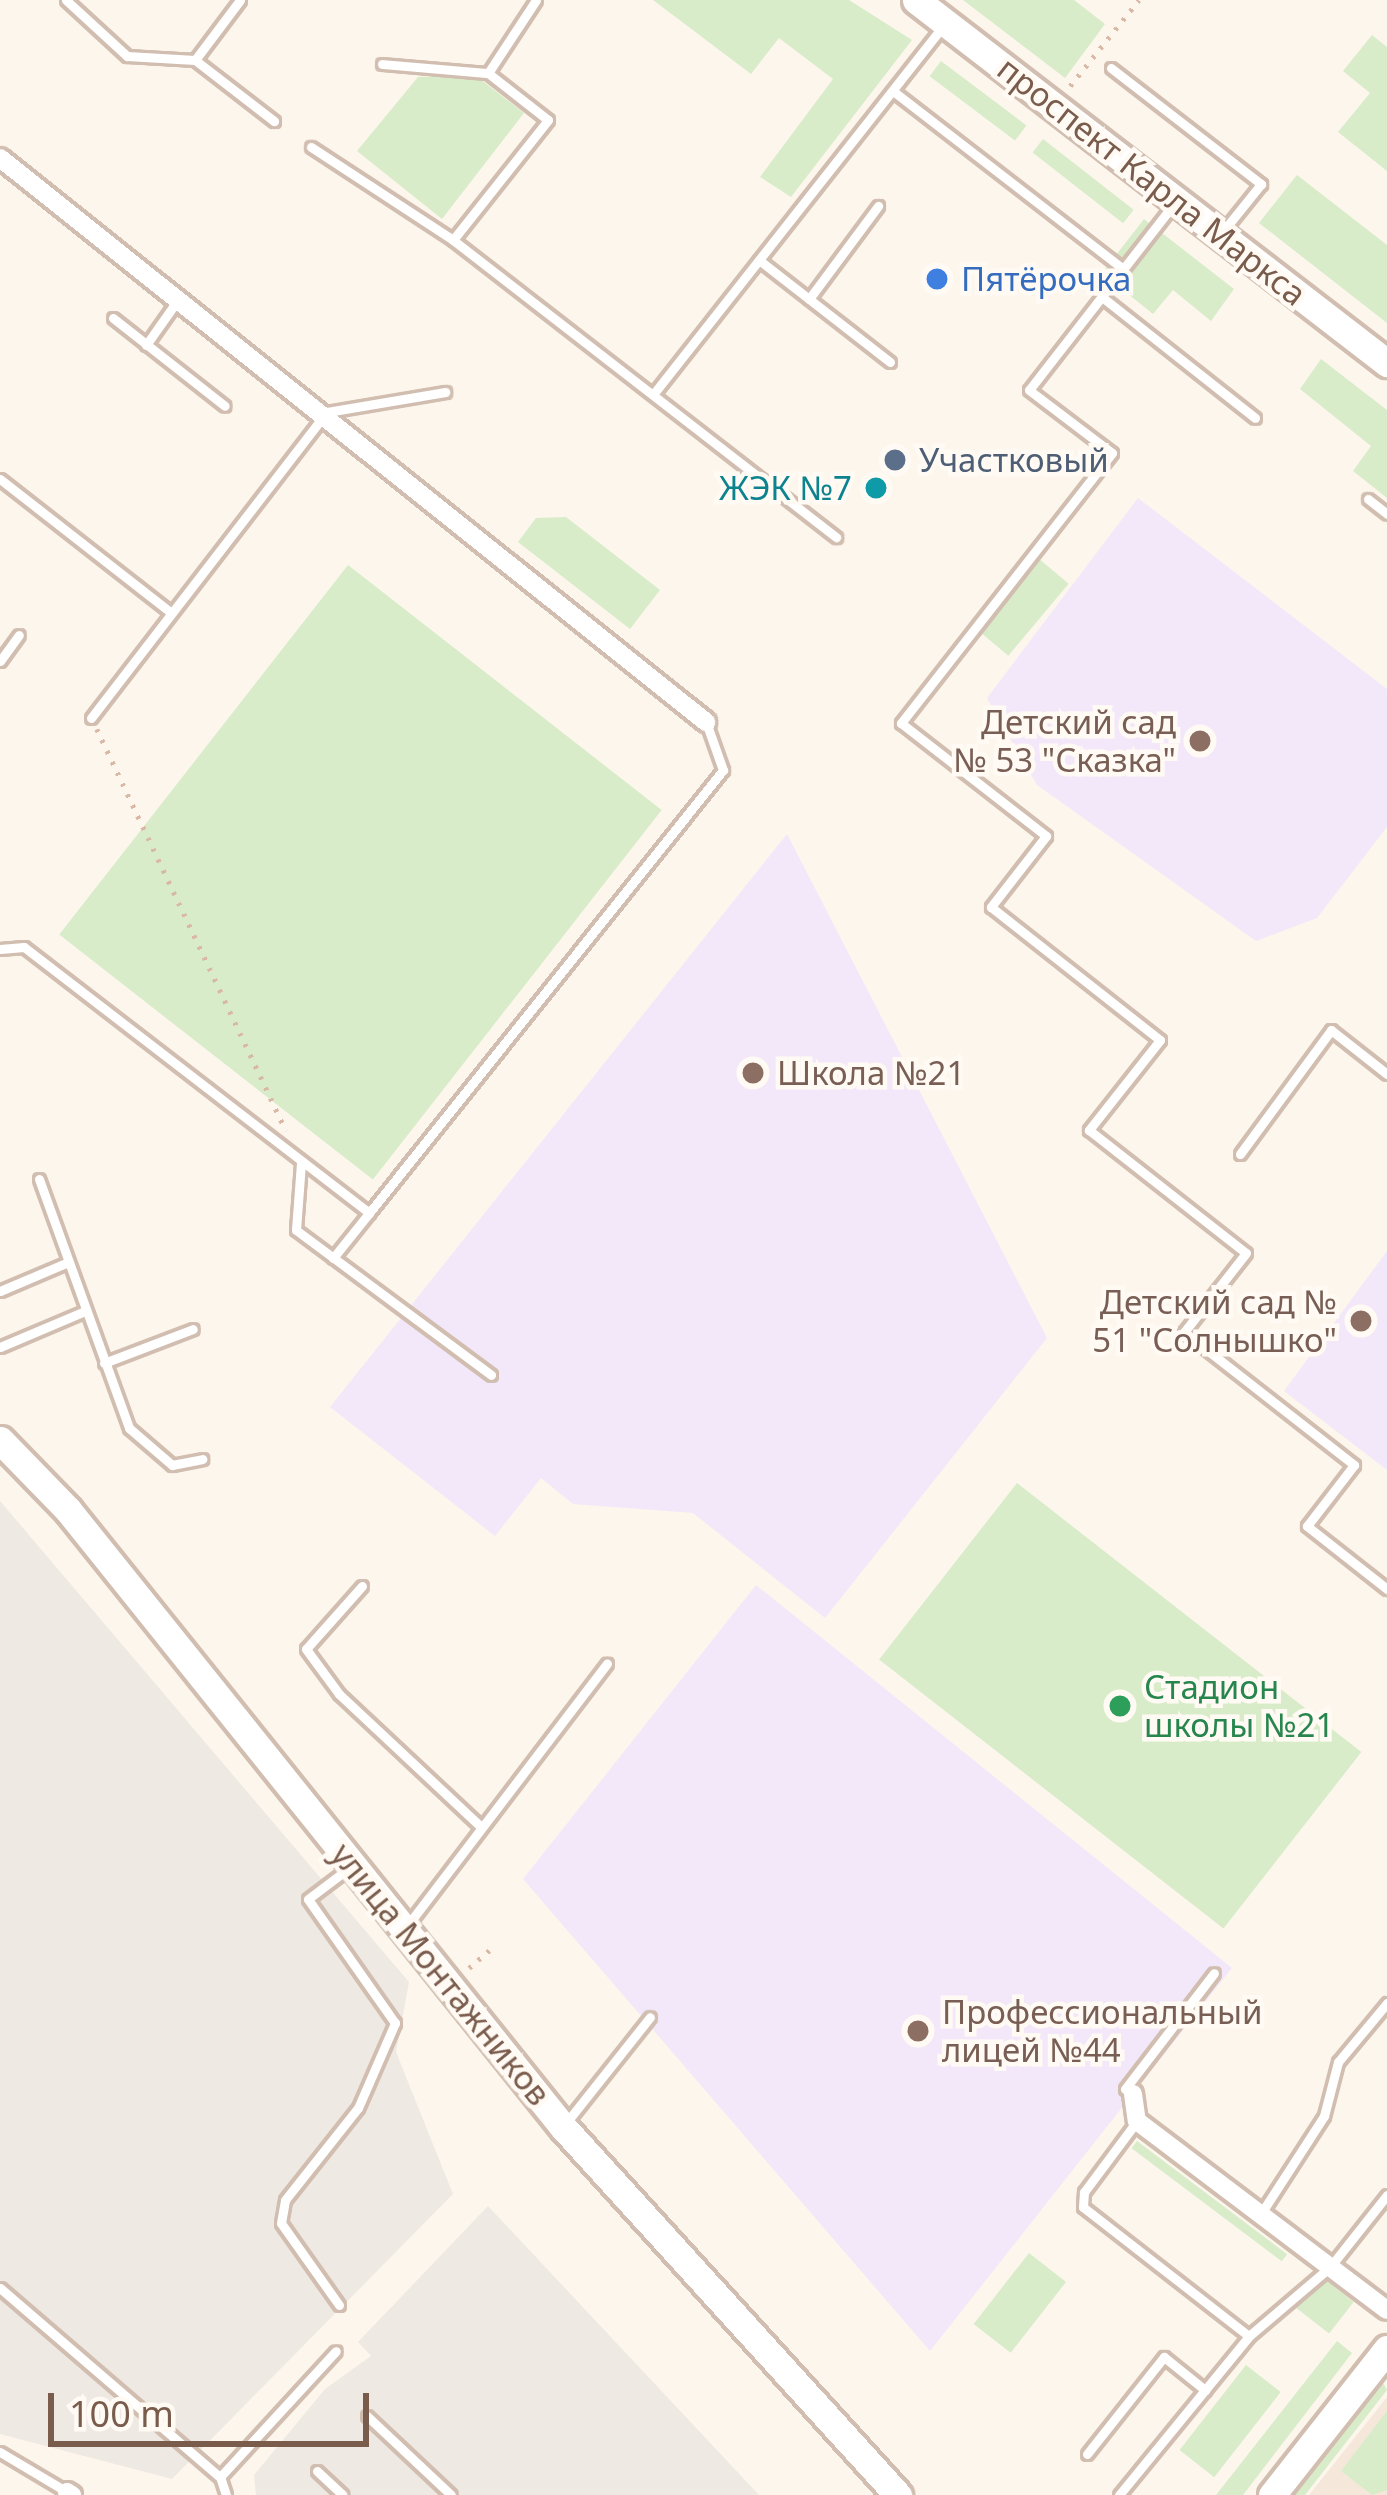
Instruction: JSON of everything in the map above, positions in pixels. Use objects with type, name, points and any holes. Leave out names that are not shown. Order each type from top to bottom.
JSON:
[{"type":"street","name":"проспект Карла Маркса","points":[[916,0],[1387,363]]},
{"type":"street","points":[[0,158],[327,412],[706,722]]},
{"type":"street","name":"улица Монтажников","points":[[0,1440],[68,1510],[563,2127],[898,2495]]},
{"type":"street","points":[[1133,2094],[1137,2121],[1387,2310]]},
{"type":"street","points":[[1272,2495],[1387,2349]]},
{"type":"lane","points":[[66,0],[127,56],[195,60],[274,121]]},
{"type":"lane","points":[[195,60],[240,0]]},
{"type":"lane","points":[[488,74],[536,0]]},
{"type":"lane","points":[[655,392],[947,22]]},
{"type":"lane","points":[[382,64],[488,74],[548,120],[453,240]]},
{"type":"lane","points":[[1111,68],[1261,184],[1221,235]]},
{"type":"lane","points":[[893,91],[1123,269]]},
{"type":"lane","points":[[311,147],[453,240],[655,392],[836,537]]},
{"type":"lane","points":[[1177,200],[1029,390],[1112,453],[901,723],[1046,836],[991,908],[1160,1040],[1089,1130],[1246,1253],[1184,1332],[1354,1465],[1307,1526],[1387,1588]]},
{"type":"lane","points":[[809,299],[878,206]]},
{"type":"lane","points":[[759,260],[890,362]]},
{"type":"lane","points":[[146,345],[180,297]]},
{"type":"lane","points":[[1102,297],[1255,418]]},
{"type":"lane","points":[[113,318],[225,406]]},
{"type":"lane","points":[[91,718],[327,412],[445,392]]},
{"type":"lane","points":[[0,479],[170,613]]},
{"type":"lane","points":[[1368,500],[1387,514]]},
{"type":"lane","points":[[0,661],[19,635]]},
{"type":"lane","points":[[333,1258],[723,770],[706,722]]},
{"type":"lane","points":[[0,949],[24,947],[369,1213]]},
{"type":"lane","points":[[1240,1154],[1330,1030],[1387,1074]]},
{"type":"lane","points":[[301,1163],[296,1230],[491,1375]]},
{"type":"lane","points":[[39,1179],[129,1428],[172,1465],[202,1459]]},
{"type":"lane","points":[[0,1291],[66,1263]]},
{"type":"lane","points":[[0,1347],[85,1311]]},
{"type":"lane","points":[[104,1363],[193,1329]]},
{"type":"lane","points":[[362,1586],[306,1649],[339,1694],[480,1826]]},
{"type":"lane","points":[[404,1930],[607,1663]]},
{"type":"lane","points":[[339,2305],[281,2223],[285,2200],[358,2108],[395,2023],[308,1899],[354,1864]]},
{"type":"lane","points":[[1133,2094],[1125,2089],[1214,1973]]},
{"type":"lane","points":[[1260,2215],[1324,2116],[1338,2062],[1387,2003]]},
{"type":"lane","points":[[563,2127],[650,2017]]},
{"type":"lane","points":[[1137,2121],[1084,2192],[1083,2206],[1249,2336]]},
{"type":"lane","points":[[1119,2495],[1249,2336],[1330,2267],[1387,2195]]},
{"type":"lane","points":[[0,2288],[220,2477],[226,2495]]},
{"type":"lane","points":[[220,2477],[336,2351]]},
{"type":"lane","points":[[1087,2454],[1164,2357],[1205,2390]]},
{"type":"lane","points":[[367,2416],[451,2495]]},
{"type":"lane","points":[[0,2452],[65,2494]]},
{"type":"lane","points":[[317,2471],[343,2495]]},
{"type":"path","points":[[1055,105],[1139,0]]},
{"type":"path","points":[[91,718],[301,1163]]},
{"type":"shaded area","name":"Детский сад № 53 \"Сказка\"","points":[[1138,498],[1387,689],[1387,827],[1317,918],[1256,941],[1037,785],[987,698]]},
{"type":"shaded area","name":"Школа №21","points":[[787,834],[1047,1338],[825,1618],[693,1513],[573,1504],[541,1478],[495,1536],[330,1407]]},
{"type":"shaded area","name":"Детский сад № 51 \"Солнышко\"","points":[[1387,1251],[1387,1470],[1284,1391]]},
{"type":"shaded area","points":[[0,1501],[409,1982],[396,2052],[453,2194],[172,2479],[0,2434]]},
{"type":"shaded area","name":"Профессиональный лицей №44","points":[[756,1585],[1232,1968],[930,2351],[523,1879]]},
{"type":"shaded area","points":[[488,2206],[759,2495],[256,2495],[254,2475],[325,2389],[371,2356],[358,2342]]},
{"type":"shaded area","points":[[1387,2397],[1387,2495],[1309,2495]]},
{"type":"green space","points":[[653,0],[849,0],[912,40],[791,197],[760,177],[833,79],[779,38],[751,74]]},
{"type":"green space","points":[[963,0],[1074,0],[1105,24],[1065,78]]},
{"type":"green space","points":[[1372,35],[1387,47],[1387,171],[1338,132],[1370,93],[1343,71]]},
{"type":"green space","points":[[941,61],[1026,125],[1015,141],[930,76]]},
{"type":"green space","points":[[475,75],[524,113],[442,219],[357,151],[418,77]]},
{"type":"green space","points":[[1043,139],[1134,210],[1123,223],[1033,152]]},
{"type":"green space","points":[[1297,175],[1387,245],[1387,323],[1259,223]]},
{"type":"green space","points":[[1144,219],[1234,289],[1211,321],[1173,290],[1153,314],[1102,273]]},
{"type":"green space","points":[[1321,359],[1387,410],[1387,498],[1353,471],[1371,446],[1300,389]]},
{"type":"green space","points":[[566,517],[660,590],[630,629],[518,542],[536,518]]},
{"type":"green space","points":[[1038,558],[1069,584],[1008,656],[978,630]]},
{"type":"green space","points":[[348,565],[662,810],[373,1180],[59,935]]},
{"type":"green space","name":"Стадион школы №21","points":[[1017,1483],[1361,1752],[1223,1929],[879,1660]]},
{"type":"green space","points":[[1137,2141],[1287,2254],[1282,2261],[1132,2148]]},
{"type":"green space","points":[[1029,2253],[1066,2282],[1011,2353],[974,2324]]},
{"type":"green space","points":[[1319,2275],[1354,2302],[1329,2334],[1294,2307]]},
{"type":"green space","points":[[1337,2341],[1352,2353],[1243,2495],[1216,2495]]},
{"type":"green space","points":[[1246,2365],[1281,2392],[1214,2477],[1180,2450]]},
{"type":"green space","points":[[1376,2370],[1387,2390],[1305,2495],[1278,2495]]},
{"type":"green space","points":[[1387,2411],[1387,2490],[1372,2495],[1341,2471]]},
{"type":"place","name":"Пятёрочка","points":[[937,279]]},
{"type":"place","name":"Участковый","points":[[895,460]]},
{"type":"place","name":"ЖЭК №7","points":[[876,488]]},
{"type":"place","name":"Детский сад № 53 \"Сказка\"","points":[[1200,741]]},
{"type":"place","name":"Школа №21","points":[[753,1073]]},
{"type":"place","name":"Детский сад № 51 \"Солнышко\"","points":[[1361,1321]]},
{"type":"place","name":"Стадион школы №21","points":[[1120,1706]]},
{"type":"place","name":"Профессиональный лицей №44","points":[[918,2031]]}]
